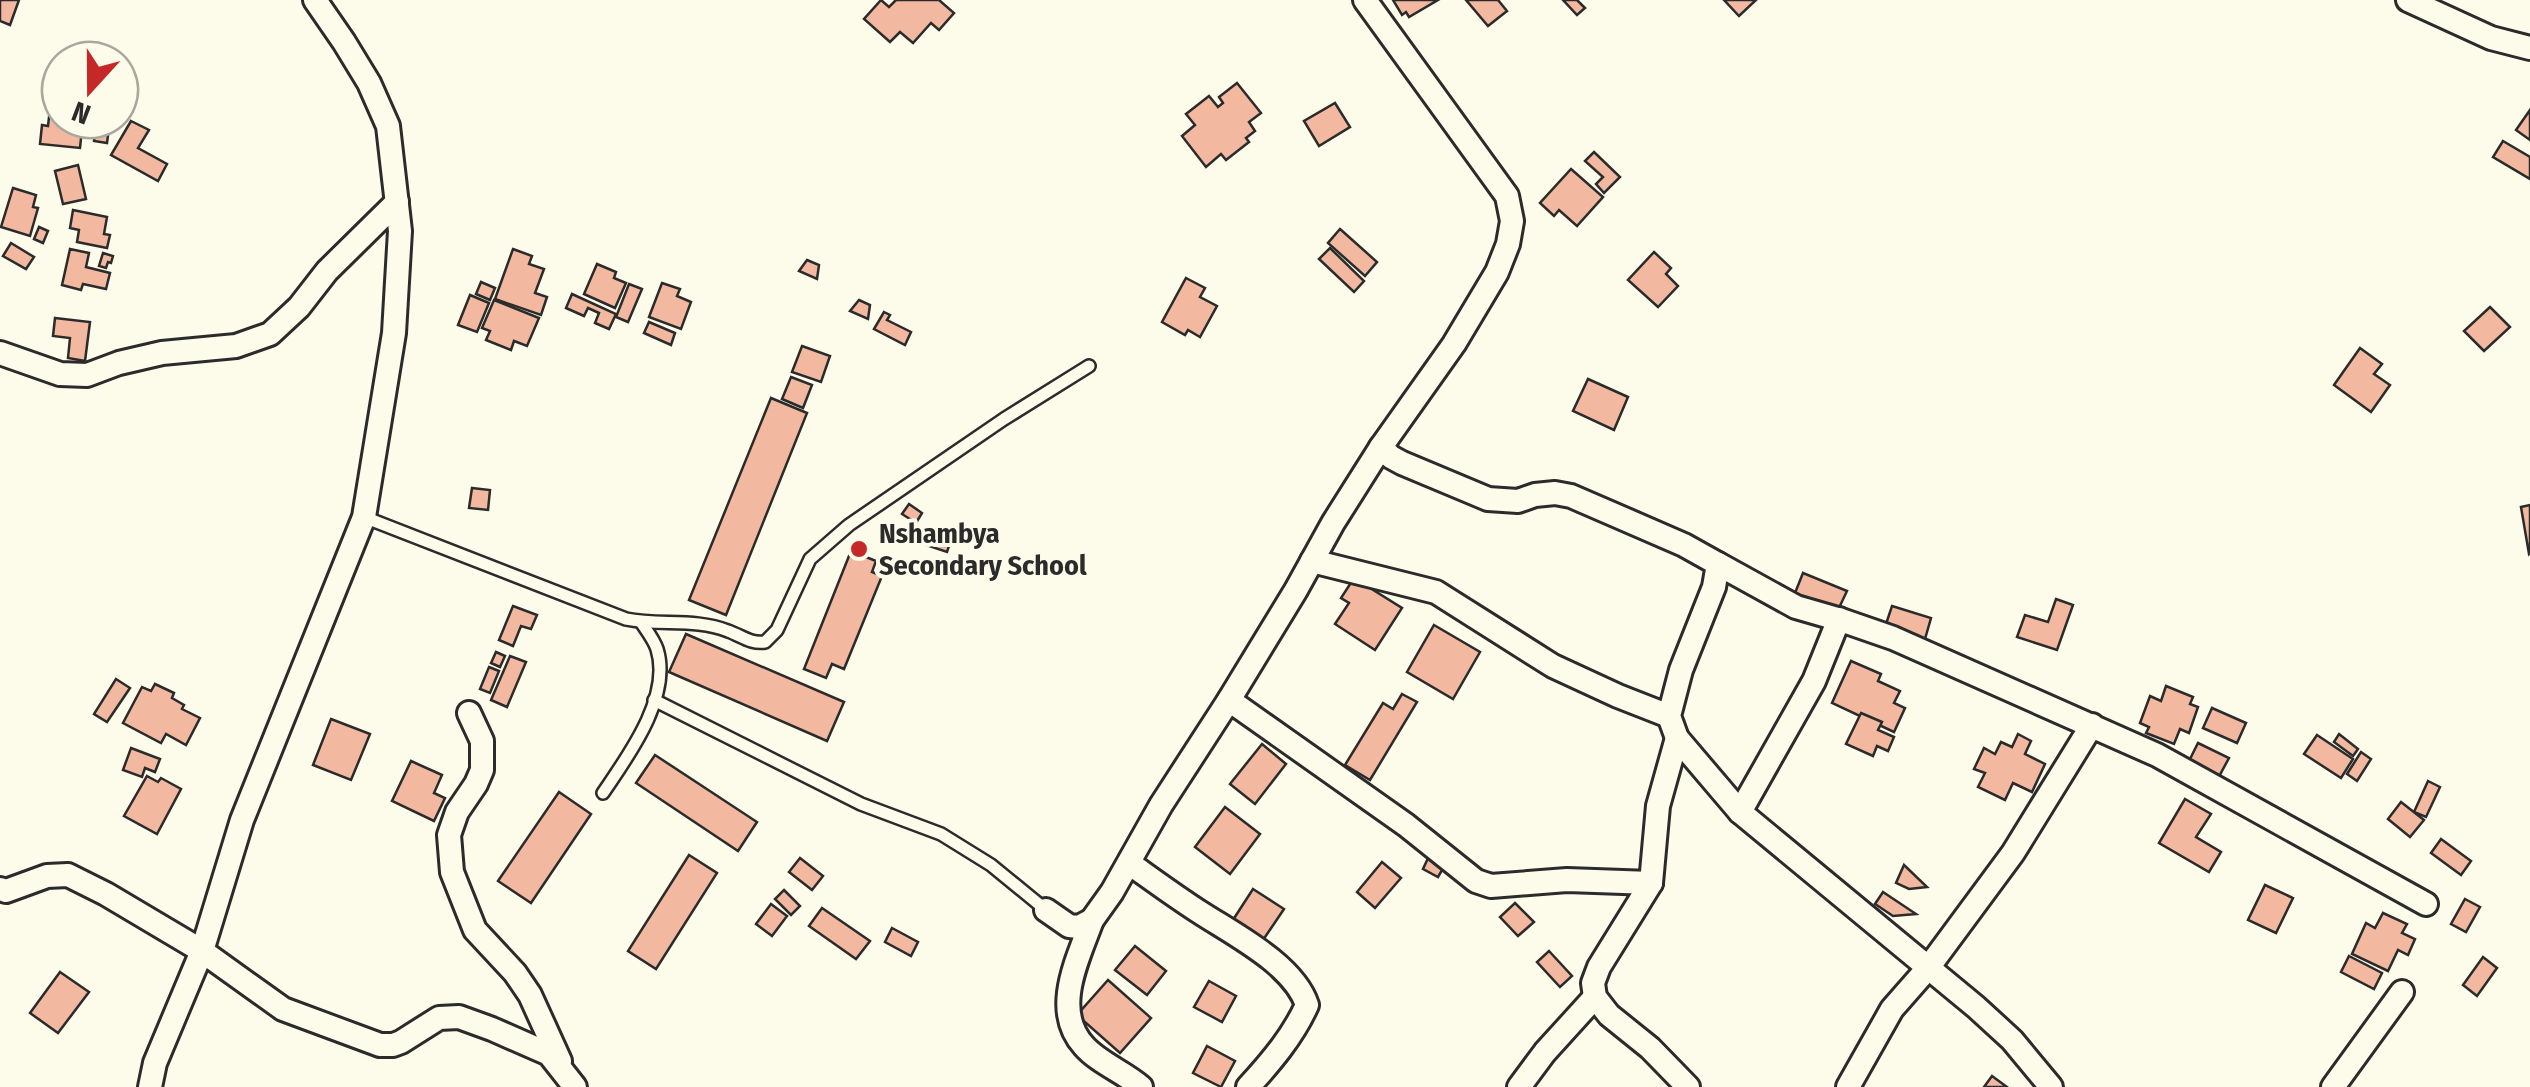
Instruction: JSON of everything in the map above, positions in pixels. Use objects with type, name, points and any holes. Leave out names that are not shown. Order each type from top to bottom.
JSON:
[{"type":"street","points":[[150,1087],[155,1064],[202,951],[242,820],[364,517],[394,333],[400,230],[388,126],[370,83],[315,0]]},
{"type":"street","points":[[1141,1087],[1084,1047],[1068,1016],[1068,993],[1092,920],[1381,446],[1454,344],[1497,272],[1508,244],[1512,221],[1507,196],[1365,0]]},
{"type":"street","points":[[2408,0],[2491,38],[2530,48]]},
{"type":"street","points":[[0,353],[60,374],[87,375],[119,362],[162,353],[236,346],[270,334],[397,202]]},
{"type":"street","points":[[1381,446],[1402,463],[1488,499],[1518,501],[1555,493],[1571,496],[1684,545],[1796,607],[1893,638],[2157,755],[2426,904]]},
{"type":"street","points":[[1312,561],[1436,592],[1553,666],[1669,716]]},
{"type":"street","points":[[1718,564],[1714,588],[1681,670],[1669,716],[1677,738],[1740,812],[2012,1040],[2051,1087]]},
{"type":"street","points":[[1740,812],[1814,681],[1838,619]]},
{"type":"street","points":[[1229,700],[1406,825],[1476,881],[1491,886],[1567,880],[1652,883]]},
{"type":"street","points":[[469,713],[482,741],[482,770],[448,834],[452,872],[475,930],[515,972],[530,995],[569,1078]]},
{"type":"street","points":[[1848,1087],[1892,1009],[1928,968],[2013,853],[2092,725]]},
{"type":"street","points":[[1677,738],[1658,806],[1652,883],[1599,967],[1594,983],[1595,997],[1609,1015],[1650,1048],[1688,1087]]},
{"type":"street","points":[[1128,863],[1261,953],[1304,993],[1307,1005],[1300,1020],[1248,1087]]},
{"type":"street","points":[[0,889],[6,891],[47,876],[68,875],[202,951],[283,1009],[380,1044],[394,1045],[439,1018],[459,1017],[550,1054],[569,1078]]},
{"type":"street","points":[[1046,910],[1068,926],[1092,920]]},
{"type":"street","points":[[2333,1087],[2402,992]]},
{"type":"street","points":[[1519,1087],[1595,997]]},
{"type":"lane","points":[[364,517],[626,620],[682,621],[725,630],[754,644],[766,642],[777,630],[810,558],[1004,419],[1089,366]]},
{"type":"lane","points":[[602,793],[629,756],[649,718],[658,688],[656,647],[641,622]]},
{"type":"lane","points":[[654,700],[862,804],[941,834],[991,865],[1046,910]]},
{"type":"building","points":[[0,0],[19,0],[10,25],[0,21]]},
{"type":"building","points":[[881,0],[889,7],[896,0],[939,0],[954,13],[939,30],[931,23],[913,43],[900,32],[890,42],[864,19]]},
{"type":"building","points":[[1393,0],[1438,0],[1409,17],[1406,12],[1402,15]]},
{"type":"building","points":[[1466,0],[1498,0],[1507,11],[1488,26]]},
{"type":"building","points":[[1563,0],[1577,0],[1585,8],[1577,15]]},
{"type":"building","points":[[1724,0],[1756,0],[1739,16]]},
{"type":"building","points":[[1237,83],[1261,113],[1249,122],[1255,131],[1246,138],[1249,142],[1226,160],[1221,154],[1206,167],[1182,136],[1195,125],[1186,114],[1209,96],[1218,107],[1223,103],[1219,97]]},
{"type":"building","points":[[1335,103],[1350,127],[1319,146],[1304,121]]},
{"type":"building","points":[[2530,110],[2530,140],[2516,130]]},
{"type":"building","points":[[140,126],[149,130],[138,148],[167,164],[158,181],[111,155],[120,140],[140,140]]},
{"type":"building","points":[[40,140],[81,140],[80,148],[40,144]]},
{"type":"building","points":[[2503,141],[2530,157],[2530,179],[2493,157]]},
{"type":"building","points":[[1594,152],[1620,177],[1604,193],[1596,184],[1603,177],[1585,161]]},
{"type":"building","points":[[78,165],[86,199],[63,204],[55,171]]},
{"type":"building","points":[[1571,169],[1603,197],[1577,226],[1559,210],[1554,216],[1540,203]]},
{"type":"building","points":[[13,188],[36,195],[33,207],[38,208],[30,236],[1,227]]},
{"type":"building","points":[[73,210],[107,217],[107,248],[77,242],[79,230],[70,228]]},
{"type":"building","points":[[39,227],[48,231],[43,243],[34,239]]},
{"type":"building","points":[[1340,229],[1377,262],[1365,276],[1328,243]]},
{"type":"building","points":[[11,243],[34,257],[26,269],[3,256]]},
{"type":"building","points":[[1330,248],[1364,281],[1354,292],[1319,259]]},
{"type":"building","points":[[70,249],[89,253],[86,267],[110,273],[106,289],[83,284],[81,290],[62,285]]},
{"type":"building","points":[[513,249],[532,256],[529,264],[544,269],[535,293],[547,297],[541,315],[495,299]]},
{"type":"building","points":[[1654,252],[1671,268],[1666,274],[1678,286],[1658,307],[1628,280]]},
{"type":"building","points":[[103,253],[113,256],[106,268],[99,266]]},
{"type":"building","points":[[807,260],[819,265],[817,279],[799,271]]},
{"type":"building","points":[[597,264],[616,272],[614,278],[626,283],[615,308],[584,294]]},
{"type":"building","points":[[1186,278],[1205,288],[1200,297],[1217,306],[1200,337],[1188,330],[1185,335],[1162,322]]},
{"type":"building","points":[[481,282],[495,288],[490,300],[476,294]]},
{"type":"building","points":[[662,283],[680,289],[677,296],[691,302],[681,329],[649,317]]},
{"type":"building","points":[[629,284],[642,289],[628,322],[616,317]]},
{"type":"building","points":[[572,294],[616,314],[609,329],[595,323],[599,313],[588,308],[584,316],[566,308]]},
{"type":"building","points":[[470,295],[489,303],[477,332],[458,325]]},
{"type":"building","points":[[494,300],[539,318],[527,346],[514,341],[511,350],[486,340],[490,331],[482,328]]},
{"type":"building","points":[[859,300],[870,305],[868,319],[850,311]]},
{"type":"building","points":[[2490,307],[2510,327],[2484,351],[2464,331]]},
{"type":"building","points":[[884,312],[890,315],[887,320],[911,332],[905,345],[874,329]]},
{"type":"building","points":[[55,318],[90,322],[85,361],[68,358],[70,338],[53,336]]},
{"type":"building","points":[[649,322],[675,333],[671,345],[644,333]]},
{"type":"building","points":[[802,346],[830,356],[821,382],[792,372]]},
{"type":"building","points":[[2360,348],[2382,364],[2374,374],[2390,385],[2371,412],[2334,385]]},
{"type":"building","points":[[791,377],[812,385],[803,408],[782,399]]},
{"type":"building","points":[[1588,379],[1628,397],[1614,430],[1573,411]]},
{"type":"building","points":[[771,398],[807,413],[726,615],[689,600]]},
{"type":"building","points":[[472,488],[490,490],[488,510],[469,508]]},
{"type":"building","points":[[909,504],[922,513],[916,523],[902,514]]},
{"type":"building","points":[[2530,505],[2530,553],[2529,554],[2521,507]]},
{"type":"building","points":[[929,526],[953,534],[947,552],[923,544]]},
{"type":"building","points":[[851,551],[876,561],[872,572],[882,576],[844,669],[832,664],[826,678],[804,669]]},
{"type":"building","points":[[1803,573],[1847,591],[1838,610],[1795,593]]},
{"type":"building","points":[[1354,578],[1402,608],[1375,650],[1335,624],[1349,603],[1341,598]]},
{"type":"building","points":[[2056,599],[2073,605],[2057,650],[2017,637],[2025,615],[2048,622]]},
{"type":"building","points":[[513,606],[537,615],[531,629],[521,626],[513,646],[499,640]]},
{"type":"building","points":[[1892,606],[1931,618],[1925,639],[1885,627]]},
{"type":"building","points":[[1434,625],[1480,652],[1453,699],[1407,672]]},
{"type":"building","points":[[686,634],[844,702],[827,741],[669,672]]},
{"type":"building","points":[[496,652],[505,656],[500,667],[491,663]]},
{"type":"building","points":[[510,656],[526,662],[507,707],[491,700]]},
{"type":"building","points":[[1851,661],[1881,674],[1878,681],[1900,691],[1894,703],[1905,708],[1894,732],[1832,703]]},
{"type":"building","points":[[489,667],[499,671],[490,693],[480,689]]},
{"type":"building","points":[[116,679],[130,688],[107,722],[94,714]]},
{"type":"building","points":[[155,684],[174,693],[172,698],[184,705],[182,709],[200,718],[186,745],[166,734],[161,743],[123,723],[142,687],[151,691]]},
{"type":"building","points":[[2166,686],[2193,697],[2190,704],[2198,707],[2189,733],[2180,729],[2174,744],[2146,733],[2149,727],[2140,723],[2150,696],[2161,701]]},
{"type":"building","points":[[1402,694],[1417,702],[1370,780],[1345,765],[1383,703],[1393,709]]},
{"type":"building","points":[[2212,708],[2246,723],[2237,743],[2203,728]]},
{"type":"building","points":[[1861,713],[1882,722],[1878,730],[1894,737],[1888,751],[1877,746],[1873,756],[1846,744]]},
{"type":"building","points":[[331,719],[370,734],[351,780],[313,765]]},
{"type":"building","points":[[2018,734],[2031,741],[2025,754],[2045,764],[2032,792],[2013,783],[2005,800],[1978,787],[1985,773],[1974,769],[1984,748],[1995,754],[2001,742],[2012,747]]},
{"type":"building","points":[[2339,734],[2358,749],[2353,756],[2334,742]]},
{"type":"building","points":[[2317,735],[2353,759],[2341,778],[2304,754]]},
{"type":"building","points":[[2198,743],[2229,758],[2216,782],[2186,767]]},
{"type":"building","points":[[1262,744],[1286,764],[1255,804],[1230,784]]},
{"type":"building","points":[[131,748],[160,759],[155,772],[145,768],[142,777],[123,770]]},
{"type":"building","points":[[2361,752],[2371,759],[2357,781],[2347,774]]},
{"type":"building","points":[[655,755],[757,822],[738,851],[636,783]]},
{"type":"building","points":[[411,761],[442,775],[434,793],[445,798],[434,821],[392,801]]},
{"type":"building","points":[[147,776],[158,782],[161,778],[181,789],[157,834],[124,816]]},
{"type":"building","points":[[2428,781],[2440,787],[2426,817],[2414,812]]},
{"type":"building","points":[[559,792],[591,814],[531,903],[498,881]]},
{"type":"building","points":[[2185,799],[2211,814],[2196,837],[2221,852],[2209,872],[2159,843]]},
{"type":"building","points":[[2401,802],[2424,820],[2410,837],[2388,819]]},
{"type":"building","points":[[1225,807],[1260,834],[1230,874],[1195,847]]},
{"type":"building","points":[[2441,839],[2471,861],[2461,875],[2431,853]]},
{"type":"building","points":[[689,855],[717,873],[656,969],[628,951]]},
{"type":"building","points":[[1429,856],[1445,865],[1438,877],[1423,869]]},
{"type":"building","points":[[800,858],[823,876],[812,890],[789,872]]},
{"type":"building","points":[[1382,862],[1401,878],[1375,908],[1357,892]]},
{"type":"building","points":[[1904,865],[1927,887],[1909,889],[1896,883]]},
{"type":"building","points":[[2265,885],[2293,898],[2276,933],[2248,920]]},
{"type":"building","points":[[1253,889],[1284,909],[1261,943],[1231,923]]},
{"type":"building","points":[[784,890],[800,906],[791,915],[775,899]]},
{"type":"building","points":[[1883,892],[1916,914],[1893,916],[1875,904]]},
{"type":"building","points":[[2465,899],[2480,907],[2466,932],[2451,924]]},
{"type":"building","points":[[1515,903],[1534,922],[1518,936],[1500,917]]},
{"type":"building","points":[[771,904],[787,916],[772,936],[756,924]]},
{"type":"building","points":[[822,908],[870,941],[856,959],[809,926]]},
{"type":"building","points":[[2383,913],[2407,924],[2402,933],[2415,939],[2408,955],[2398,950],[2388,971],[2352,954],[2366,923],[2375,928]]},
{"type":"building","points":[[892,928],[918,942],[911,956],[885,942]]},
{"type":"building","points":[[1135,946],[1166,971],[1147,995],[1115,970]]},
{"type":"building","points":[[1549,951],[1572,976],[1560,987],[1537,962]]},
{"type":"building","points":[[2349,956],[2382,973],[2374,989],[2341,972]]},
{"type":"building","points":[[2483,957],[2497,968],[2477,996],[2463,985]]},
{"type":"building","points":[[60,972],[89,992],[58,1033],[30,1013]]},
{"type":"building","points":[[1108,980],[1151,1018],[1120,1053],[1077,1015]]},
{"type":"building","points":[[1209,981],[1236,996],[1222,1022],[1194,1007]]},
{"type":"building","points":[[1207,1046],[1235,1061],[1221,1087],[1193,1073]]},
{"type":"building","points":[[1992,1076],[2007,1087],[1984,1087]]},
{"type":"place","name":"Nshambya Secondary School","points":[[859,549]]}]
